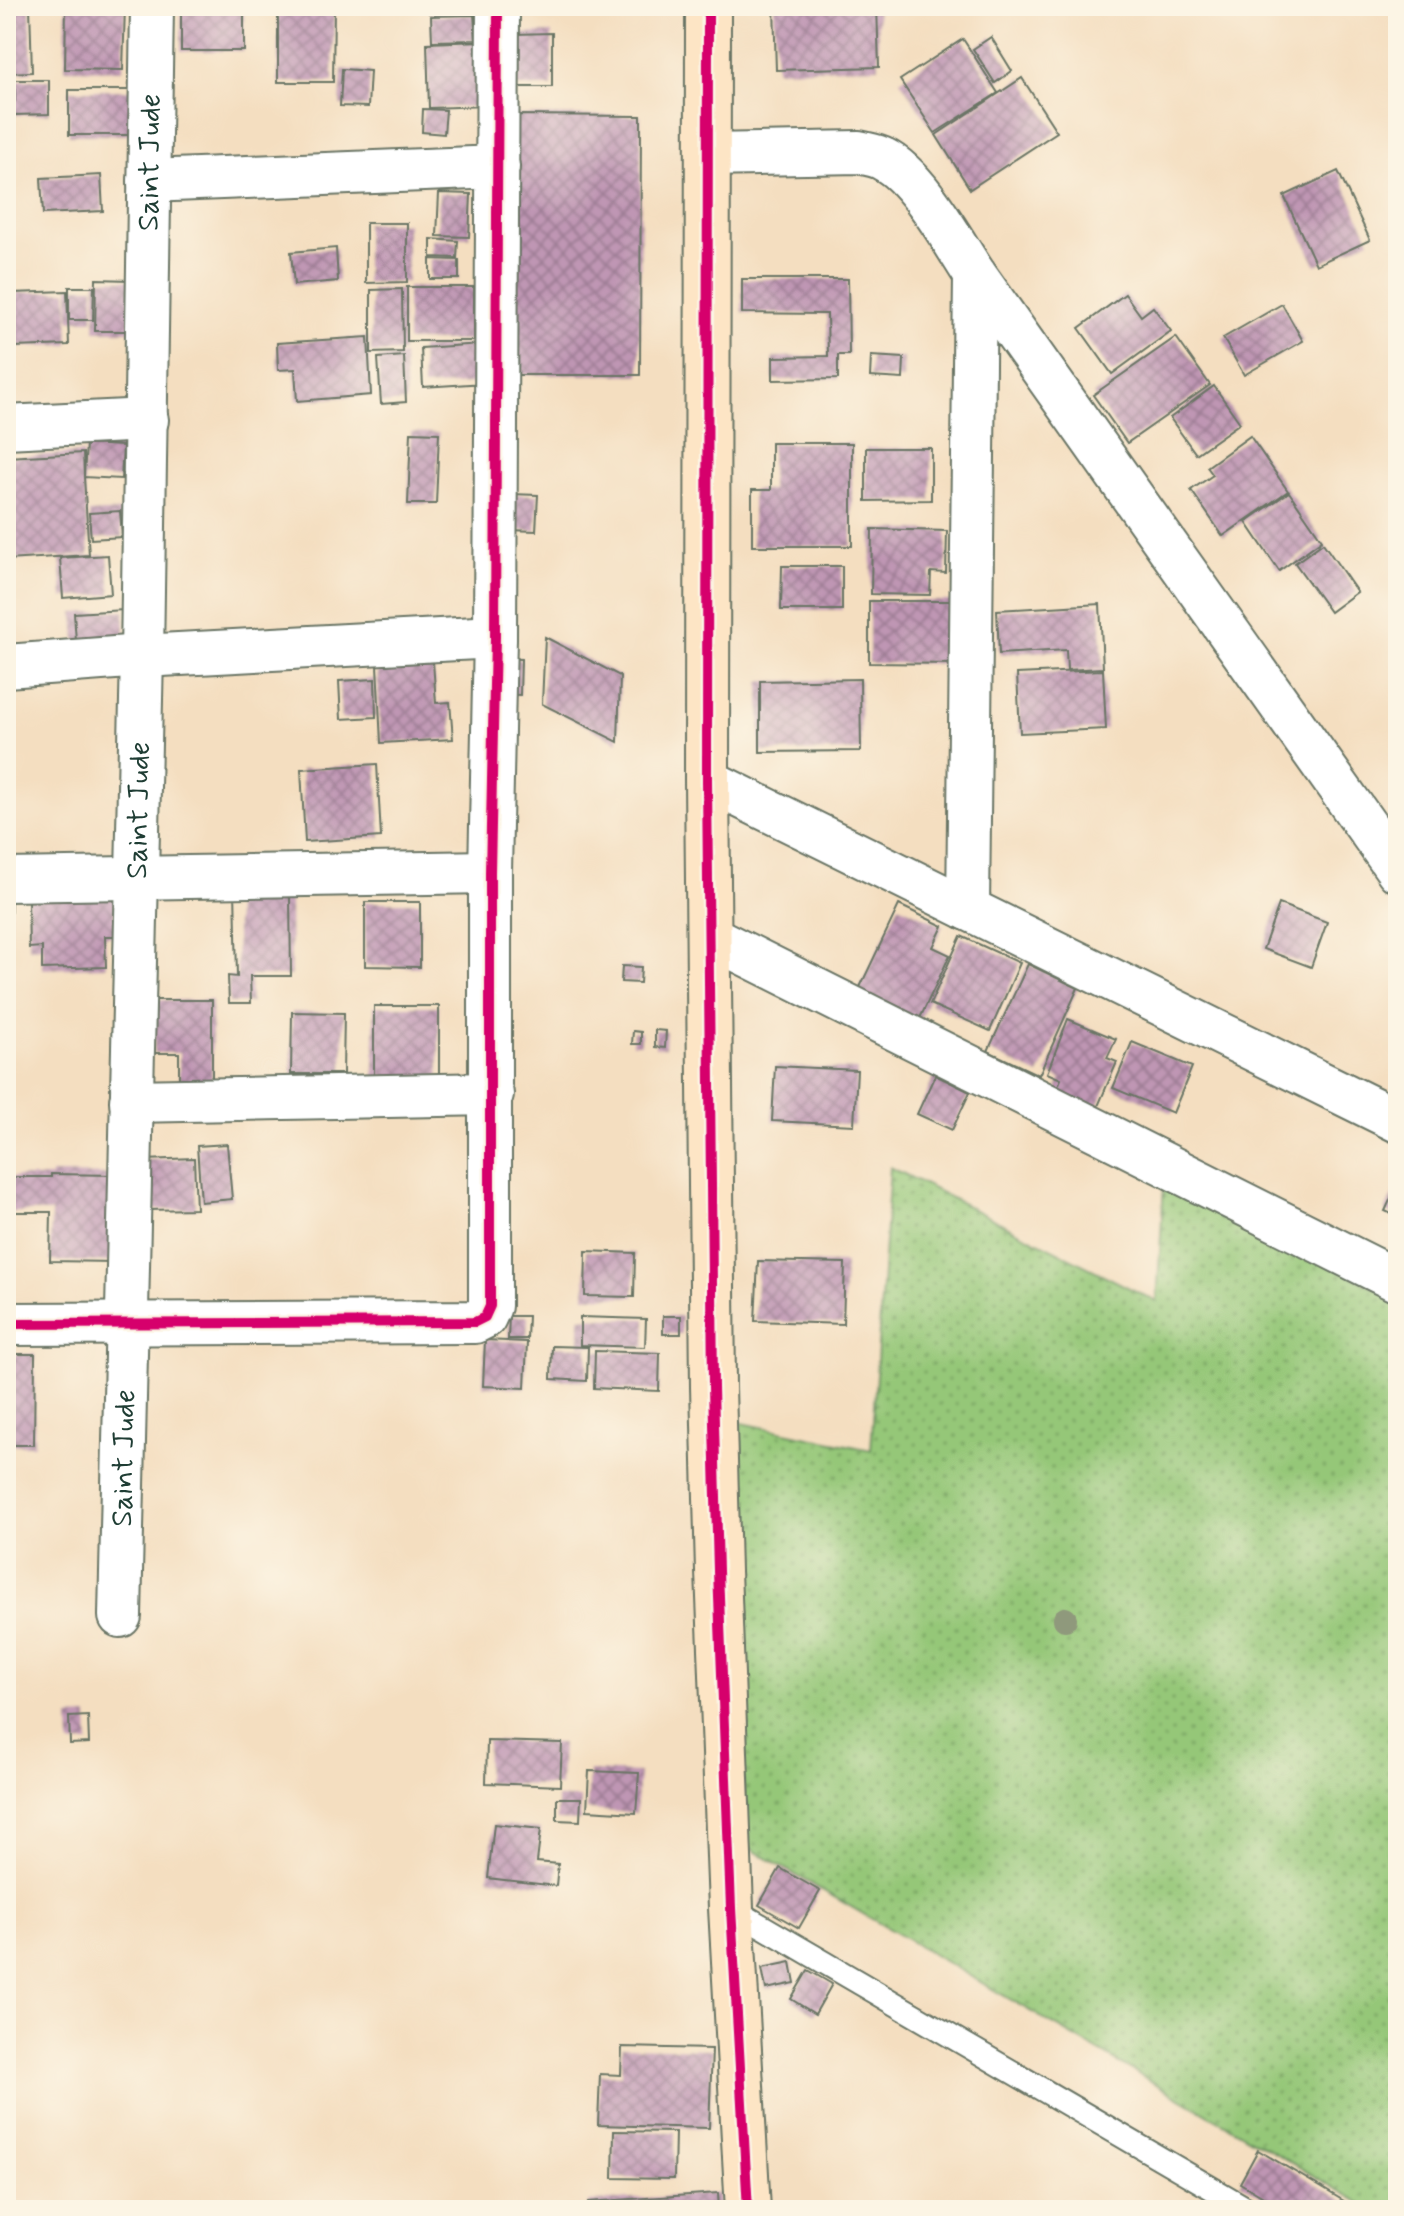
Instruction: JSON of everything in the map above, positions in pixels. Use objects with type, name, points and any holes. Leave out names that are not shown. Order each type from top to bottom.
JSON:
[{"type":"street","name":"Saint Jude","points":[[120,1616],[147,420],[152,6]]},
{"type":"street","points":[[6,1324],[475,1322],[485,1317],[490,1306],[490,872],[495,637],[498,6]]},
{"type":"street","points":[[708,6],[707,780],[711,937],[713,1387],[731,1908],[748,2210]]},
{"type":"street","points":[[708,155],[859,152],[883,159],[901,171],[1398,871]]},
{"type":"street","points":[[149,181],[498,167]]},
{"type":"street","points":[[968,909],[975,275]]},
{"type":"street","points":[[6,427],[147,420]]},
{"type":"street","points":[[6,666],[495,637]]},
{"type":"street","points":[[707,780],[1398,1121]]},
{"type":"street","points":[[6,880],[490,872]]},
{"type":"street","points":[[711,937],[1398,1281]]},
{"type":"street","points":[[131,1101],[492,1094]]},
{"type":"lane","points":[[731,1908],[1249,2210]]},
{"type":"green space","points":[[890,1167],[1157,1302],[1164,1184],[1398,1299],[1398,2210],[1373,2210],[746,1846],[728,1420],[871,1450]]},
{"type":"building","points":[[6,6],[30,6],[32,72],[6,73]]},
{"type":"building","points":[[66,6],[125,6],[123,70],[65,69]]},
{"type":"building","points":[[181,6],[244,6],[244,51],[181,51]]},
{"type":"building","points":[[278,6],[334,6],[333,82],[278,82]]},
{"type":"building","points":[[428,6],[472,6],[472,12],[429,13]]},
{"type":"building","points":[[774,6],[877,6],[879,67],[776,70]]},
{"type":"building","points":[[474,15],[476,40],[432,41],[431,16]]},
{"type":"building","points":[[552,33],[552,87],[514,87],[514,34]]},
{"type":"building","points":[[991,37],[1012,71],[995,83],[973,49]]},
{"type":"building","points":[[963,39],[998,93],[935,133],[900,80]]},
{"type":"building","points":[[484,41],[486,106],[429,108],[427,43]]},
{"type":"building","points":[[342,69],[370,71],[368,107],[340,106]]},
{"type":"building","points":[[1022,78],[1057,132],[970,189],[936,135]]},
{"type":"building","points":[[15,80],[49,80],[49,114],[14,115],[15,178],[6,178],[6,101],[15,101]]},
{"type":"building","points":[[69,90],[138,90],[138,135],[69,135]]},
{"type":"building","points":[[423,109],[446,110],[444,134],[422,132]]},
{"type":"building","points":[[512,115],[641,116],[640,375],[510,375]]},
{"type":"building","points":[[1338,171],[1370,240],[1316,265],[1284,196]]},
{"type":"building","points":[[101,175],[103,211],[43,214],[41,178]]},
{"type":"building","points":[[439,193],[471,194],[469,237],[437,236]]},
{"type":"building","points":[[366,223],[407,223],[407,282],[366,283]]},
{"type":"building","points":[[431,239],[458,241],[457,258],[431,257]]},
{"type":"building","points":[[336,248],[338,281],[294,285],[291,252]]},
{"type":"building","points":[[430,259],[459,260],[459,279],[430,279]]},
{"type":"building","points":[[96,279],[130,280],[130,331],[95,331]]},
{"type":"building","points":[[742,279],[848,279],[849,355],[838,355],[838,379],[773,380],[773,357],[828,356],[827,314],[742,313]]},
{"type":"building","points":[[69,287],[94,287],[93,320],[69,320]]},
{"type":"building","points":[[407,287],[474,287],[474,341],[407,341]]},
{"type":"building","points":[[402,289],[403,352],[371,353],[371,290]]},
{"type":"building","points":[[67,291],[69,345],[14,347],[12,293]]},
{"type":"building","points":[[1125,294],[1141,316],[1153,307],[1171,331],[1112,374],[1079,328]]},
{"type":"building","points":[[1282,304],[1303,341],[1244,375],[1223,338]]},
{"type":"building","points":[[368,337],[371,395],[297,401],[295,369],[278,370],[277,343]]},
{"type":"building","points":[[1176,337],[1210,385],[1127,443],[1093,395]]},
{"type":"building","points":[[482,344],[485,383],[423,387],[421,348]]},
{"type":"building","points":[[404,356],[406,402],[381,404],[378,358]]},
{"type":"building","points":[[871,356],[904,358],[903,379],[870,377]]},
{"type":"building","points":[[1214,386],[1240,423],[1196,454],[1170,418]]},
{"type":"building","points":[[411,432],[439,433],[436,504],[408,504]]},
{"type":"building","points":[[1250,436],[1288,491],[1223,536],[1191,490],[1213,475],[1207,467]]},
{"type":"building","points":[[771,443],[852,443],[852,546],[752,546],[752,490],[771,490]]},
{"type":"building","points":[[86,444],[123,446],[121,479],[84,477],[89,555],[6,560],[6,457],[83,453],[84,476]]},
{"type":"building","points":[[866,448],[931,448],[931,500],[866,501]]},
{"type":"building","points":[[1289,492],[1322,540],[1279,571],[1246,522]]},
{"type":"building","points":[[511,494],[538,495],[536,531],[510,530]]},
{"type":"building","points":[[120,511],[122,537],[91,539],[89,513]]},
{"type":"building","points":[[872,529],[947,531],[946,573],[931,572],[930,595],[871,594]]},
{"type":"building","points":[[1323,543],[1357,592],[1330,612],[1295,563]]},
{"type":"building","points":[[108,555],[111,594],[63,598],[60,558]]},
{"type":"building","points":[[782,566],[842,566],[842,610],[781,610]]},
{"type":"building","points":[[869,601],[959,601],[959,664],[869,663]]},
{"type":"building","points":[[1100,604],[1103,668],[1067,670],[1066,650],[999,654],[997,610]]},
{"type":"building","points":[[124,610],[126,652],[77,655],[74,613]]},
{"type":"building","points":[[545,637],[620,676],[618,742],[542,704]]},
{"type":"building","points":[[499,658],[521,659],[520,695],[498,694]]},
{"type":"building","points":[[433,662],[436,703],[450,702],[453,739],[381,743],[377,665]]},
{"type":"building","points":[[1103,670],[1106,729],[1020,733],[1017,674]]},
{"type":"building","points":[[375,679],[376,717],[341,719],[339,681]]},
{"type":"building","points":[[860,679],[861,751],[760,752],[760,681]]},
{"type":"building","points":[[377,764],[381,837],[305,842],[301,769]]},
{"type":"building","points":[[261,888],[262,897],[290,896],[291,976],[250,976],[251,1003],[229,1003],[228,976],[237,977],[235,889]]},
{"type":"building","points":[[6,895],[11,896],[9,972],[6,972]]},
{"type":"building","points":[[115,897],[115,936],[105,936],[106,967],[42,969],[42,947],[29,948],[28,899]]},
{"type":"building","points":[[365,902],[420,902],[420,967],[365,966]]},
{"type":"building","points":[[1279,904],[1327,922],[1311,967],[1263,949]]},
{"type":"building","points":[[899,905],[943,926],[933,947],[950,955],[913,1033],[852,1004]]},
{"type":"building","points":[[961,936],[1020,963],[990,1031],[930,1004]]},
{"type":"building","points":[[1028,964],[1078,988],[1039,1075],[988,1051]]},
{"type":"building","points":[[622,966],[641,967],[640,983],[621,982]]},
{"type":"building","points":[[154,1000],[212,1000],[212,1084],[179,1084],[179,1053],[154,1053]]},
{"type":"building","points":[[374,1006],[439,1006],[439,1076],[374,1077]]},
{"type":"building","points":[[292,1012],[344,1013],[343,1074],[291,1074]]},
{"type":"building","points":[[1068,1019],[1116,1039],[1107,1058],[1117,1062],[1096,1111],[1055,1094],[1061,1079],[1047,1073]]},
{"type":"building","points":[[655,1030],[666,1031],[665,1048],[655,1047]]},
{"type":"building","points":[[633,1031],[641,1032],[641,1044],[632,1044]]},
{"type":"building","points":[[1132,1042],[1192,1067],[1173,1113],[1113,1088]]},
{"type":"building","points":[[775,1066],[857,1070],[854,1125],[772,1121]]},
{"type":"building","points":[[935,1075],[970,1092],[952,1130],[917,1114]]},
{"type":"building","points":[[227,1144],[232,1199],[201,1202],[197,1146]]},
{"type":"building","points":[[194,1158],[196,1209],[146,1210],[145,1160]]},
{"type":"building","points":[[51,1174],[116,1175],[115,1262],[50,1261],[51,1212],[6,1212],[6,1177],[51,1177]]},
{"type":"building","points":[[1398,1183],[1398,1217],[1385,1211]]},
{"type":"building","points":[[586,1251],[635,1253],[634,1297],[585,1296]]},
{"type":"building","points":[[758,1261],[845,1263],[843,1324],[755,1321]]},
{"type":"building","points":[[509,1316],[528,1316],[527,1339],[508,1339]]},
{"type":"building","points":[[663,1316],[681,1316],[681,1334],[663,1334]]},
{"type":"building","points":[[580,1317],[646,1319],[645,1347],[580,1345]]},
{"type":"building","points":[[485,1340],[527,1342],[525,1388],[483,1386]]},
{"type":"building","points":[[552,1346],[588,1347],[587,1381],[551,1379]]},
{"type":"building","points":[[595,1351],[660,1353],[659,1391],[594,1388]]},
{"type":"building","points":[[6,1354],[35,1354],[34,1445],[6,1445]]},
{"type":"building","points":[[88,1716],[89,1743],[70,1744],[69,1717]]},
{"type":"building","points":[[487,1741],[562,1743],[560,1786],[486,1783]]},
{"type":"building","points":[[589,1771],[639,1773],[636,1813],[587,1810]]},
{"type":"building","points":[[557,1798],[581,1798],[580,1821],[557,1820]]},
{"type":"building","points":[[494,1824],[541,1829],[537,1862],[558,1864],[556,1886],[488,1878]]},
{"type":"building","points":[[780,1868],[820,1891],[799,1928],[759,1905]]},
{"type":"building","points":[[791,1962],[795,1983],[766,1989],[762,1968]]},
{"type":"building","points":[[808,1970],[832,1984],[815,2014],[791,1999]]},
{"type":"building","points":[[622,2047],[712,2049],[709,2128],[598,2125],[600,2074],[621,2075]]},
{"type":"building","points":[[614,2131],[675,2132],[674,2179],[613,2178]]},
{"type":"building","points":[[1258,2150],[1359,2210],[1285,2210],[1240,2183]]},
{"type":"building","points":[[718,2193],[719,2210],[590,2210],[589,2202]]},
{"type":"cycle path","points":[[6,1324],[475,1322],[485,1317],[490,1306],[490,872],[495,637],[498,6]]},
{"type":"cycle path","points":[[708,6],[707,780],[713,1387],[731,1908],[748,2210]]}]
